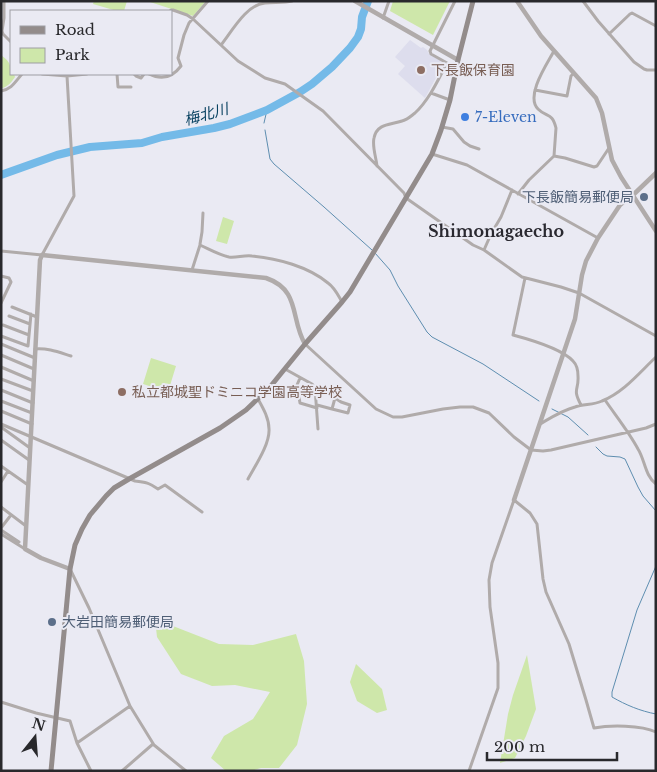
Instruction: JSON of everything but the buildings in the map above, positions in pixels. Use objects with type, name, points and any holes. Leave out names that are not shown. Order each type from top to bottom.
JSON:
[{"type":"main road","points":[[51,771],[70,569],[75,545],[82,529],[90,515],[114,488],[128,478],[220,428],[246,410],[285,369],[342,302],[432,154],[450,100],[473,1]]},
{"type":"street","points":[[4,1],[2,31],[10,41]]},
{"type":"street","points":[[172,74],[180,66],[178,58],[184,35],[190,23],[208,1]]},
{"type":"street","points":[[221,45],[249,10],[256,5],[264,2],[292,1]]},
{"type":"street","points":[[383,18],[389,1]]},
{"type":"street","points":[[377,166],[374,138],[376,133],[384,125],[410,117],[422,106],[447,63],[430,52],[455,1]]},
{"type":"street","points":[[517,1],[541,36],[600,105],[612,160],[656,231]]},
{"type":"street","points":[[583,1],[634,62],[647,70],[656,70]]},
{"type":"street","points":[[357,2],[458,60]]},
{"type":"street","points":[[172,10],[193,19],[238,61],[251,70],[265,78],[287,86],[309,100],[323,111],[404,193],[406,198],[473,245],[484,250],[522,277],[579,293],[656,336]]},
{"type":"street","points":[[609,34],[630,14],[656,26]]},
{"type":"street","points":[[518,194],[529,180],[554,156],[555,124],[552,117],[542,112],[534,102],[538,80],[554,51]]},
{"type":"street","points":[[535,90],[567,96],[571,76],[574,73]]},
{"type":"street","points":[[1,91],[13,86],[21,75]]},
{"type":"street","points":[[54,75],[77,75]]},
{"type":"street","points":[[117,75],[118,87],[131,87]]},
{"type":"street","points":[[152,75],[160,78],[169,75]]},
{"type":"street","points":[[25,549],[40,260],[74,196],[67,76]]},
{"type":"street","points":[[430,93],[450,100]]},
{"type":"street","points":[[442,127],[453,129],[464,142],[479,149]]},
{"type":"street","points":[[554,156],[594,167],[597,166],[609,148]]},
{"type":"street","points":[[432,154],[466,165],[598,238]]},
{"type":"street","points":[[469,771],[498,688],[498,668],[490,607],[489,580],[492,563],[575,319],[583,268],[598,238],[620,205],[656,173]]},
{"type":"street","points":[[484,250],[512,190]]},
{"type":"street","points":[[192,270],[200,245],[203,213]]},
{"type":"street","points":[[200,245],[225,256],[255,256],[297,265],[328,283],[342,302]]},
{"type":"street","points":[[1,251],[266,278],[284,287],[292,301],[300,335],[305,344],[376,409],[386,414],[402,417],[443,409],[473,407],[489,413],[531,450],[551,450],[656,424]]},
{"type":"street","points":[[1,276],[9,278],[11,282],[1,303]]},
{"type":"street","points":[[525,278],[512,335],[536,342],[564,354],[574,362],[577,367],[578,378],[576,396],[581,405]]},
{"type":"street","points":[[12,307],[37,316]]},
{"type":"street","points":[[1,336],[28,346],[31,314]]},
{"type":"street","points":[[9,316],[30,324]]},
{"type":"street","points":[[3,325],[29,335]]},
{"type":"street","points":[[1,344],[35,358]]},
{"type":"street","points":[[35,349],[53,350],[70,356]]},
{"type":"street","points":[[1,355],[34,369]]},
{"type":"street","points":[[540,424],[564,410],[605,400],[628,384],[656,357]]},
{"type":"street","points":[[1,367],[34,381]]},
{"type":"street","points":[[285,369],[312,384],[315,388],[318,429]]},
{"type":"street","points":[[300,378],[297,385],[300,403],[348,413],[350,405],[335,398],[328,390],[315,388]]},
{"type":"street","points":[[1,379],[33,391]]},
{"type":"street","points":[[1,390],[32,403]]},
{"type":"street","points":[[248,479],[266,445],[269,429],[266,414],[258,398]]},
{"type":"street","points":[[332,409],[335,398]]},
{"type":"street","points":[[605,400],[639,450],[652,481],[656,484]]},
{"type":"street","points":[[1,401],[32,413]]},
{"type":"street","points":[[1,411],[32,424]]},
{"type":"street","points":[[1,426],[31,436],[136,481],[150,483],[158,489],[165,486],[202,512]]},
{"type":"street","points":[[1,426],[30,448]]},
{"type":"street","points":[[1,440],[30,461]]},
{"type":"street","points":[[1,466],[28,485]]},
{"type":"street","points":[[1,482],[8,471]]},
{"type":"street","points":[[514,500],[530,513],[537,524],[546,592],[569,644],[594,728],[608,726],[631,727],[650,729],[656,732]]},
{"type":"street","points":[[1,508],[26,526]]},
{"type":"street","points":[[1,531],[11,514]]},
{"type":"street","points":[[1,531],[20,542]]},
{"type":"street","points":[[1,531],[25,549],[70,569],[89,608],[130,706],[153,744],[186,771]]},
{"type":"street","points":[[1,702],[70,721],[91,771]]},
{"type":"street","points":[[78,743],[130,706]]},
{"type":"street","points":[[122,771],[153,744]]},
{"type":"shaded area","name":"下長飯保育園","points":[[410,40],[444,63],[425,98],[398,74],[405,66],[395,57]]},
{"type":"green space","points":[[94,1],[127,1],[124,10],[114,10],[93,4]]},
{"type":"green space","points":[[147,1],[206,1],[193,16]]},
{"type":"green space","points":[[393,1],[450,1],[433,35],[390,11]]},
{"type":"green space","points":[[1,55],[9,63],[10,75],[14,75],[15,77],[6,87],[1,89]]},
{"type":"green space","points":[[223,217],[234,221],[227,244],[216,241]]},
{"type":"green space","points":[[151,358],[176,366],[168,392],[143,384]]},
{"type":"green space","points":[[155,619],[219,644],[253,645],[296,634],[304,661],[307,704],[297,745],[279,768],[226,771],[211,758],[224,736],[253,719],[270,692],[235,685],[212,686],[181,674],[157,637]]},
{"type":"green space","points":[[527,655],[536,709],[515,758],[500,763],[508,714]]},
{"type":"green space","points":[[356,664],[382,689],[387,710],[377,713],[357,701],[350,682]]},
{"type":"waterway","name":"梅北川","points":[[1,175],[57,155],[90,147],[142,143],[162,137],[214,128],[267,110],[312,84],[350,48],[358,37],[368,1]]},
{"type":"waterway","points":[[264,123],[267,110]]},
{"type":"waterway","points":[[265,130],[270,159],[274,164],[372,250]]},
{"type":"waterway","points":[[375,253],[390,270],[398,286],[432,337],[483,364],[539,401]]},
{"type":"waterway","points":[[552,409],[568,417],[588,435]]},
{"type":"waterway","points":[[596,447],[607,456],[625,459],[643,496],[656,511]]},
{"type":"waterway","points":[[656,566],[637,610],[612,692],[612,697],[623,703],[656,714]]},
{"type":"place","name":"下長飯保育園","points":[[421,70]]},
{"type":"place","name":"7-Eleven","points":[[465,117]]},
{"type":"place","name":"下長飯簡易郵便局","points":[[644,197]]},
{"type":"place","name":"私立都城聖ドミニコ学園高等学校","points":[[122,392]]},
{"type":"place","name":"大岩田簡易郵便局","points":[[52,622]]},
{"type":"district","name":"Shimonagaecho","points":[[496,231]]}]
